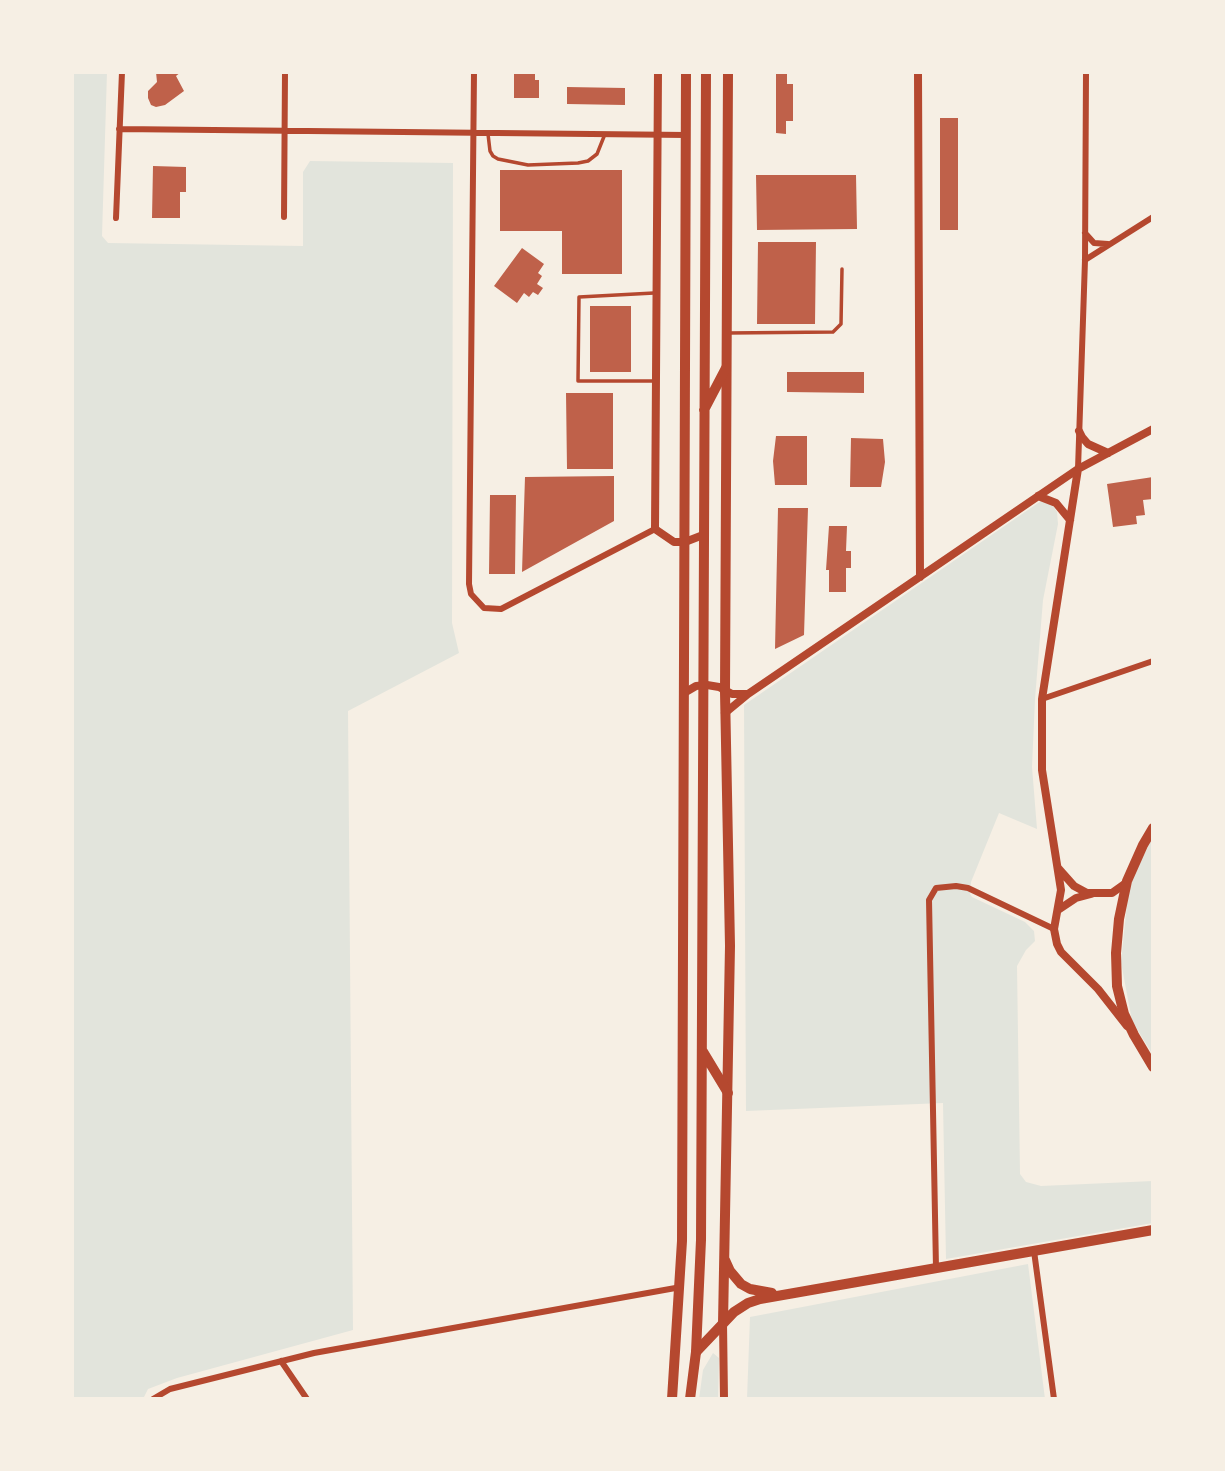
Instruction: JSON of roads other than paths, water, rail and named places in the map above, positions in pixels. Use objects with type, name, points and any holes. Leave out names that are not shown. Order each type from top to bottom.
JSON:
[{"type":"main road","points":[[672,1399],[681,1287],[686,72]]},
{"type":"main road","points":[[690,1399],[696,1353],[701,1240],[706,72]]},
{"type":"main road","points":[[723,1323],[730,946],[725,692],[728,72]]},
{"type":"main road","points":[[704,410],[726,368]]},
{"type":"main road","points":[[1153,828],[1127,881],[1119,919],[1116,969],[1120,1000],[1134,1035],[1153,1067]]},
{"type":"main road","points":[[702,1049],[728,1093]]},
{"type":"main road","points":[[696,1353],[734,1312],[748,1303],[1153,1230]]},
{"type":"main road","points":[[724,1255],[730,1271],[741,1284],[759,1292],[786,1295]]},
{"type":"street","points":[[116,218],[122,72]]},
{"type":"street","points":[[284,217],[285,72]]},
{"type":"street","points":[[474,72],[471,594],[484,608],[500,609],[655,529]]},
{"type":"street","points":[[655,529],[658,72]]},
{"type":"street","points":[[918,72],[920,577]]},
{"type":"street","points":[[1086,72],[1085,260],[1078,469],[1047,651],[1042,699],[1042,770],[1061,890],[1054,929],[1057,944],[1061,952],[1098,989],[1134,1035]]},
{"type":"street","points":[[119,130],[686,135]]},
{"type":"street","points":[[1085,260],[1153,217]]},
{"type":"street","points":[[1085,233],[1094,243],[1113,243]]},
{"type":"street","points":[[726,713],[748,694],[1078,469],[1153,429]]},
{"type":"street","points":[[1079,431],[1088,444],[1108,453]]},
{"type":"street","points":[[1038,496],[1056,503],[1070,520]]},
{"type":"street","points":[[655,529],[674,542],[685,542],[703,535]]},
{"type":"street","points":[[1042,699],[1153,661]]},
{"type":"street","points":[[684,693],[703,685],[716,686],[725,692],[748,694]]},
{"type":"street","points":[[1056,865],[1074,886],[1094,894]]},
{"type":"street","points":[[1058,910],[1076,898],[1112,893],[1127,881]]},
{"type":"street","points":[[936,1268],[929,900],[936,888],[968,888],[1054,929]]},
{"type":"street","points":[[1034,1251],[1054,1399]]},
{"type":"street","points":[[153,1399],[170,1389],[281,1361],[681,1287]]},
{"type":"street","points":[[723,1323],[724,1399]]},
{"type":"street","points":[[281,1361],[307,1399]]},
{"type":"lane","points":[[488,132],[490,151],[494,156],[528,165],[589,161],[597,153],[605,134]]},
{"type":"lane","points":[[726,333],[833,332],[841,324],[842,269]]},
{"type":"lane","points":[[656,381],[578,381],[579,297],[657,293]]}]
